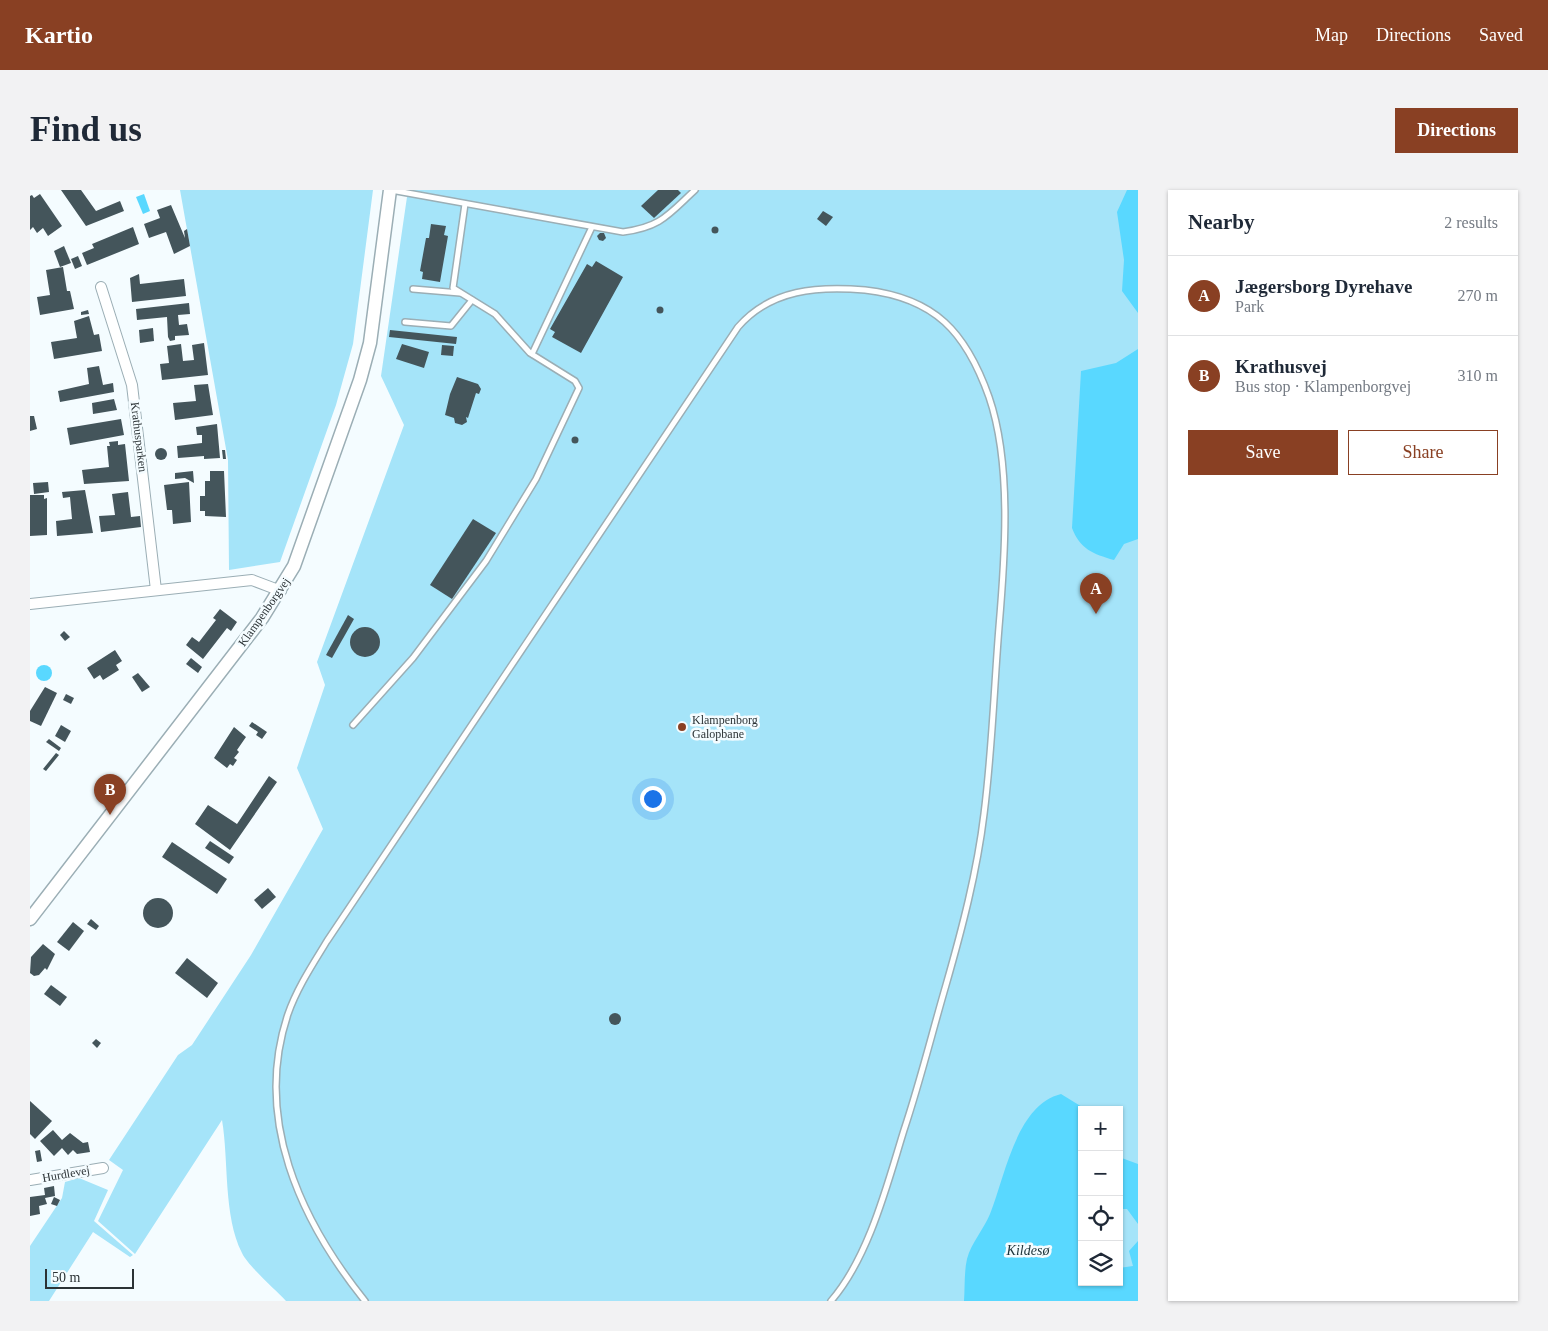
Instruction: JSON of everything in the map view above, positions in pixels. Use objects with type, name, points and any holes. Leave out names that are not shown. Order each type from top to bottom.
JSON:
[{"type":"street","name":"Klampenborgvej","points":[[30,919],[281,592],[306,538],[360,380],[370,343],[390,190]]},
{"type":"street","name":"Krathusparken","points":[[101,287],[132,385],[156,590]]},
{"type":"street","points":[[30,604],[252,580],[281,592]]},
{"type":"street","name":"Hurdlevej","points":[[30,1180],[103,1168]]},
{"type":"lane","points":[[390,190],[623,232],[646,229],[662,220],[695,190]]},
{"type":"lane","points":[[353,725],[413,658],[486,561],[540,471],[579,388],[575,381],[532,354],[495,314],[453,288],[465,204]]},
{"type":"lane","points":[[532,354],[592,227]]},
{"type":"lane","points":[[413,289],[460,293]]},
{"type":"lane","points":[[365,1301],[336,1259],[300,1196],[290,1172],[278,1128],[276,1085],[280,1045],[288,1012],[300,985],[327,941],[738,327],[757,308],[776,298],[800,292],[840,290],[892,294],[920,303],[948,325],[967,350],[989,397],[999,433],[1004,545],[984,813],[970,891],[932,1038],[893,1167],[860,1258],[847,1281],[831,1301]]},
{"type":"lane","points":[[405,322],[451,326],[472,300]]},
{"type":"shaded area","points":[[180,190],[373,190],[353,344],[336,405],[280,562],[229,570],[228,460]]},
{"type":"shaded area","name":"Klampenborg Galopbane","points":[[408,190],[1138,190],[1138,1301],[286,1301],[245,1258],[236,1238],[229,1205],[222,1120],[135,1254],[98,1221],[123,1170],[109,1160],[178,1055],[192,1045],[251,955],[323,829],[297,768],[325,685],[317,662],[404,425],[381,376]]},
{"type":"shaded area","points":[[79,1178],[108,1190],[94,1221],[133,1255],[130,1257],[93,1232],[49,1301],[30,1301],[30,1246],[62,1198],[65,1182]]},
{"type":"water","points":[[1127,190],[1138,190],[1138,313],[1122,291],[1124,260],[1117,212]]},
{"type":"water","points":[[144,194],[150,211],[143,214],[136,197]]},
{"type":"water","points":[[1138,349],[1138,539],[1124,544],[1114,560],[1088,550],[1079,541],[1072,528],[1081,371],[1116,363]]},
{"type":"water","points":[[41,665],[47,665],[52,670],[50,679],[41,681],[36,676],[36,670]]},
{"type":"water","name":"Kildesø","points":[[1061,1094],[1080,1106],[1078,1106],[1078,1286],[1123,1286],[1123,1267],[1133,1266],[1129,1251],[1138,1241],[1138,1301],[964,1301],[965,1269],[969,1253],[990,1214],[1014,1144],[1033,1112],[1046,1101]]},
{"type":"water","points":[[1123,1158],[1138,1164],[1138,1224],[1127,1209],[1123,1209]]},
{"type":"building","points":[[61,190],[81,190],[96,211],[120,201],[124,211],[86,226]]},
{"type":"building","points":[[658,190],[678,190],[681,193],[654,218],[641,206]]},
{"type":"building","points":[[40,194],[62,226],[48,236],[43,228],[37,233],[33,227],[30,230],[30,196],[32,195],[34,198]]},
{"type":"building","points":[[171,205],[185,238],[184,231],[187,229],[190,246],[174,254],[166,232],[149,238],[144,224],[160,218],[157,210]]},
{"type":"building","points":[[823,211],[833,217],[826,226],[817,219]]},
{"type":"building","points":[[431,224],[446,226],[444,235],[448,236],[440,282],[422,279],[423,272],[420,271],[426,238],[429,238]]},
{"type":"building","points":[[133,227],[139,244],[87,265],[82,253],[94,248],[92,244]]},
{"type":"building","points":[[715,227],[718,230],[715,233],[712,230]]},
{"type":"building","points":[[600,233],[604,233],[606,238],[603,241],[599,240],[597,236]]},
{"type":"building","points":[[64,246],[71,263],[60,267],[54,251]]},
{"type":"building","points":[[78,256],[82,266],[75,269],[71,259]]},
{"type":"building","points":[[596,261],[623,277],[581,353],[552,337],[555,332],[550,329],[587,264],[592,267]]},
{"type":"building","points":[[63,267],[67,291],[70,291],[74,309],[40,315],[37,297],[50,295],[46,270]]},
{"type":"building","points":[[139,274],[140,284],[184,279],[186,296],[132,302],[130,278]]},
{"type":"building","points":[[189,303],[190,314],[178,315],[179,325],[187,324],[189,335],[175,336],[175,340],[170,341],[168,337],[167,317],[137,320],[136,309]]},
{"type":"building","points":[[660,307],[663,310],[660,313],[657,310]]},
{"type":"building","points":[[88,310],[89,314],[81,315],[81,312]]},
{"type":"building","points":[[89,316],[94,335],[99,334],[102,351],[54,359],[51,342],[77,338],[74,321]]},
{"type":"building","points":[[153,328],[154,341],[140,343],[139,330]]},
{"type":"building","points":[[390,330],[457,337],[456,344],[389,337]]},
{"type":"building","points":[[204,343],[208,375],[162,380],[160,364],[169,363],[167,346],[181,344],[183,361],[194,360],[192,345]]},
{"type":"building","points":[[402,344],[429,352],[424,368],[396,359]]},
{"type":"building","points":[[442,345],[454,346],[453,356],[441,355]]},
{"type":"building","points":[[99,366],[103,385],[113,383],[114,392],[60,402],[58,391],[89,384],[87,368]]},
{"type":"building","points":[[457,377],[478,384],[481,389],[479,394],[476,393],[468,418],[466,417],[467,422],[462,425],[455,423],[454,418],[445,415],[450,394]]},
{"type":"building","points":[[208,384],[213,415],[175,420],[173,403],[196,401],[194,385]]},
{"type":"building","points":[[114,399],[117,410],[93,414],[92,403]]},
{"type":"building","points":[[30,416],[34,416],[37,429],[30,431]]},
{"type":"building","points":[[121,419],[124,435],[70,445],[67,428]]},
{"type":"building","points":[[217,424],[220,458],[204,459],[204,456],[178,458],[177,446],[202,443],[202,435],[197,435],[196,427]]},
{"type":"building","points":[[575,437],[578,440],[575,443],[572,440]]},
{"type":"building","points":[[118,441],[118,445],[125,444],[129,481],[84,484],[82,470],[109,467],[107,446],[110,446],[109,442]]},
{"type":"building","points":[[159,448],[163,448],[167,454],[163,460],[159,460],[155,456],[155,452]]},
{"type":"building","points":[[222,450],[225,450],[226,459],[223,459]]},
{"type":"building","points":[[193,471],[194,483],[185,478],[175,479],[175,473]]},
{"type":"building","points":[[210,471],[224,471],[226,517],[205,516],[205,511],[200,511],[200,496],[205,496],[205,481],[210,481]]},
{"type":"building","points":[[48,482],[49,492],[34,494],[33,483]]},
{"type":"building","points":[[189,482],[191,522],[173,524],[172,510],[167,510],[164,485]]},
{"type":"building","points":[[85,490],[93,533],[57,536],[56,521],[72,519],[70,497],[63,498],[62,492]]},
{"type":"building","points":[[128,492],[131,517],[140,516],[141,527],[101,532],[99,516],[115,515],[112,494]]},
{"type":"building","points":[[30,495],[44,495],[44,499],[47,498],[47,535],[30,536]]},
{"type":"building","points":[[473,519],[496,533],[452,599],[430,585]]},
{"type":"building","points":[[220,609],[237,622],[231,631],[227,628],[203,659],[186,645],[192,637],[199,642],[216,620],[213,618]]},
{"type":"building","points":[[348,615],[354,619],[332,658],[326,655]]},
{"type":"building","points":[[365,627],[376,631],[380,642],[376,653],[365,657],[354,653],[350,642],[354,631]]},
{"type":"building","points":[[64,631],[70,637],[65,641],[60,635]]},
{"type":"building","points":[[115,650],[122,661],[116,665],[119,670],[103,680],[100,675],[94,679],[87,668]]},
{"type":"building","points":[[191,658],[202,667],[198,673],[186,664]]},
{"type":"building","points":[[138,673],[150,687],[142,692],[132,677]]},
{"type":"building","points":[[45,687],[57,693],[41,726],[30,721],[30,711]]},
{"type":"building","points":[[66,694],[74,698],[71,704],[63,700]]},
{"type":"building","points":[[252,722],[267,732],[262,739],[256,735],[258,732],[249,726]]},
{"type":"building","points":[[61,725],[71,731],[65,742],[55,736]]},
{"type":"building","points":[[234,727],[246,737],[237,750],[239,752],[234,758],[237,760],[233,766],[230,764],[227,768],[214,758]]},
{"type":"building","points":[[49,739],[61,748],[59,751],[46,742]]},
{"type":"building","points":[[56,753],[59,755],[46,771],[43,769]]},
{"type":"building","points":[[269,776],[277,782],[230,850],[195,824],[208,805],[237,824]]},
{"type":"building","points":[[210,841],[234,857],[229,864],[205,848]]},
{"type":"building","points":[[172,842],[227,879],[217,894],[162,857]]},
{"type":"building","points":[[268,888],[276,897],[262,909],[254,900]]},
{"type":"building","points":[[158,898],[164,899],[172,907],[172,919],[164,927],[158,928],[152,927],[144,919],[143,913],[144,907],[152,899]]},
{"type":"building","points":[[91,919],[99,926],[96,930],[87,924]]},
{"type":"building","points":[[73,922],[84,931],[69,951],[57,942]]},
{"type":"building","points":[[43,944],[55,954],[47,970],[45,968],[39,975],[34,976],[30,973],[31,957]]},
{"type":"building","points":[[187,958],[218,983],[207,998],[175,973]]},
{"type":"building","points":[[51,985],[67,997],[60,1006],[44,994]]},
{"type":"building","points":[[613,1013],[617,1013],[621,1019],[617,1025],[613,1025],[609,1021],[609,1017]]},
{"type":"building","points":[[96,1039],[101,1043],[97,1048],[92,1043]]},
{"type":"building","points":[[30,1101],[52,1121],[35,1139],[30,1134]]},
{"type":"building","points":[[53,1130],[62,1140],[70,1133],[83,1143],[88,1142],[90,1152],[77,1154],[73,1150],[68,1155],[62,1148],[54,1156],[40,1141]]},
{"type":"building","points":[[40,1150],[42,1161],[37,1162],[35,1151]]},
{"type":"building","points":[[54,1186],[55,1196],[45,1198],[47,1204],[39,1206],[40,1214],[30,1216],[30,1197],[45,1195],[44,1188]]},
{"type":"building","points":[[54,1197],[60,1200],[57,1206],[51,1204]]},
{"type":"place","name":"Jægersborg Dyrehave","points":[[1096,614]]},
{"type":"place","name":"Klampenborg Galopbane","points":[[682,727]]},
{"type":"place","name":"Krathusvej","points":[[110,815]]}]
